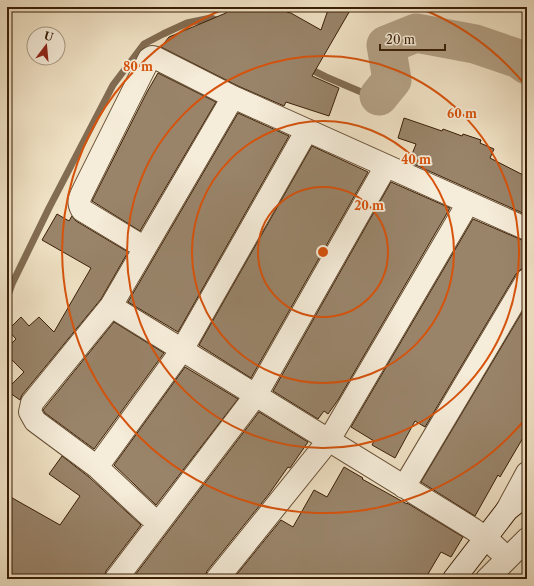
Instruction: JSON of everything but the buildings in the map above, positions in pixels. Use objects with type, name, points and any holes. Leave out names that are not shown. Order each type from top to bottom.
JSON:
[{"type":"street","points":[[145,248],[82,210],[79,206],[79,202],[84,189],[149,59],[152,57],[233,98],[527,229]]},
{"type":"street","points":[[158,524],[97,467],[34,421],[30,412],[32,403],[111,306],[233,98]]},
{"type":"street","points":[[97,467],[182,350],[307,130]]},
{"type":"street","points":[[120,578],[158,524],[256,395],[386,166]]},
{"type":"street","points":[[217,579],[329,440],[468,203]]},
{"type":"street","points":[[404,486],[527,280]]},
{"type":"street","points":[[111,306],[473,529],[486,538],[507,558]]},
{"type":"street","points":[[454,579],[507,510],[527,473]]},
{"type":"street","points":[[507,510],[527,494]]},
{"type":"street","points":[[487,579],[527,539]]},
{"type":"waterway","points":[[7,298],[12,284],[49,208],[113,85],[144,44],[187,23],[211,18],[221,22]]},
{"type":"waterway","points":[[379,96],[392,80],[386,45],[416,33],[475,44],[519,59],[527,65]]},
{"type":"waterway","points":[[308,68],[366,94],[379,96]]}]
